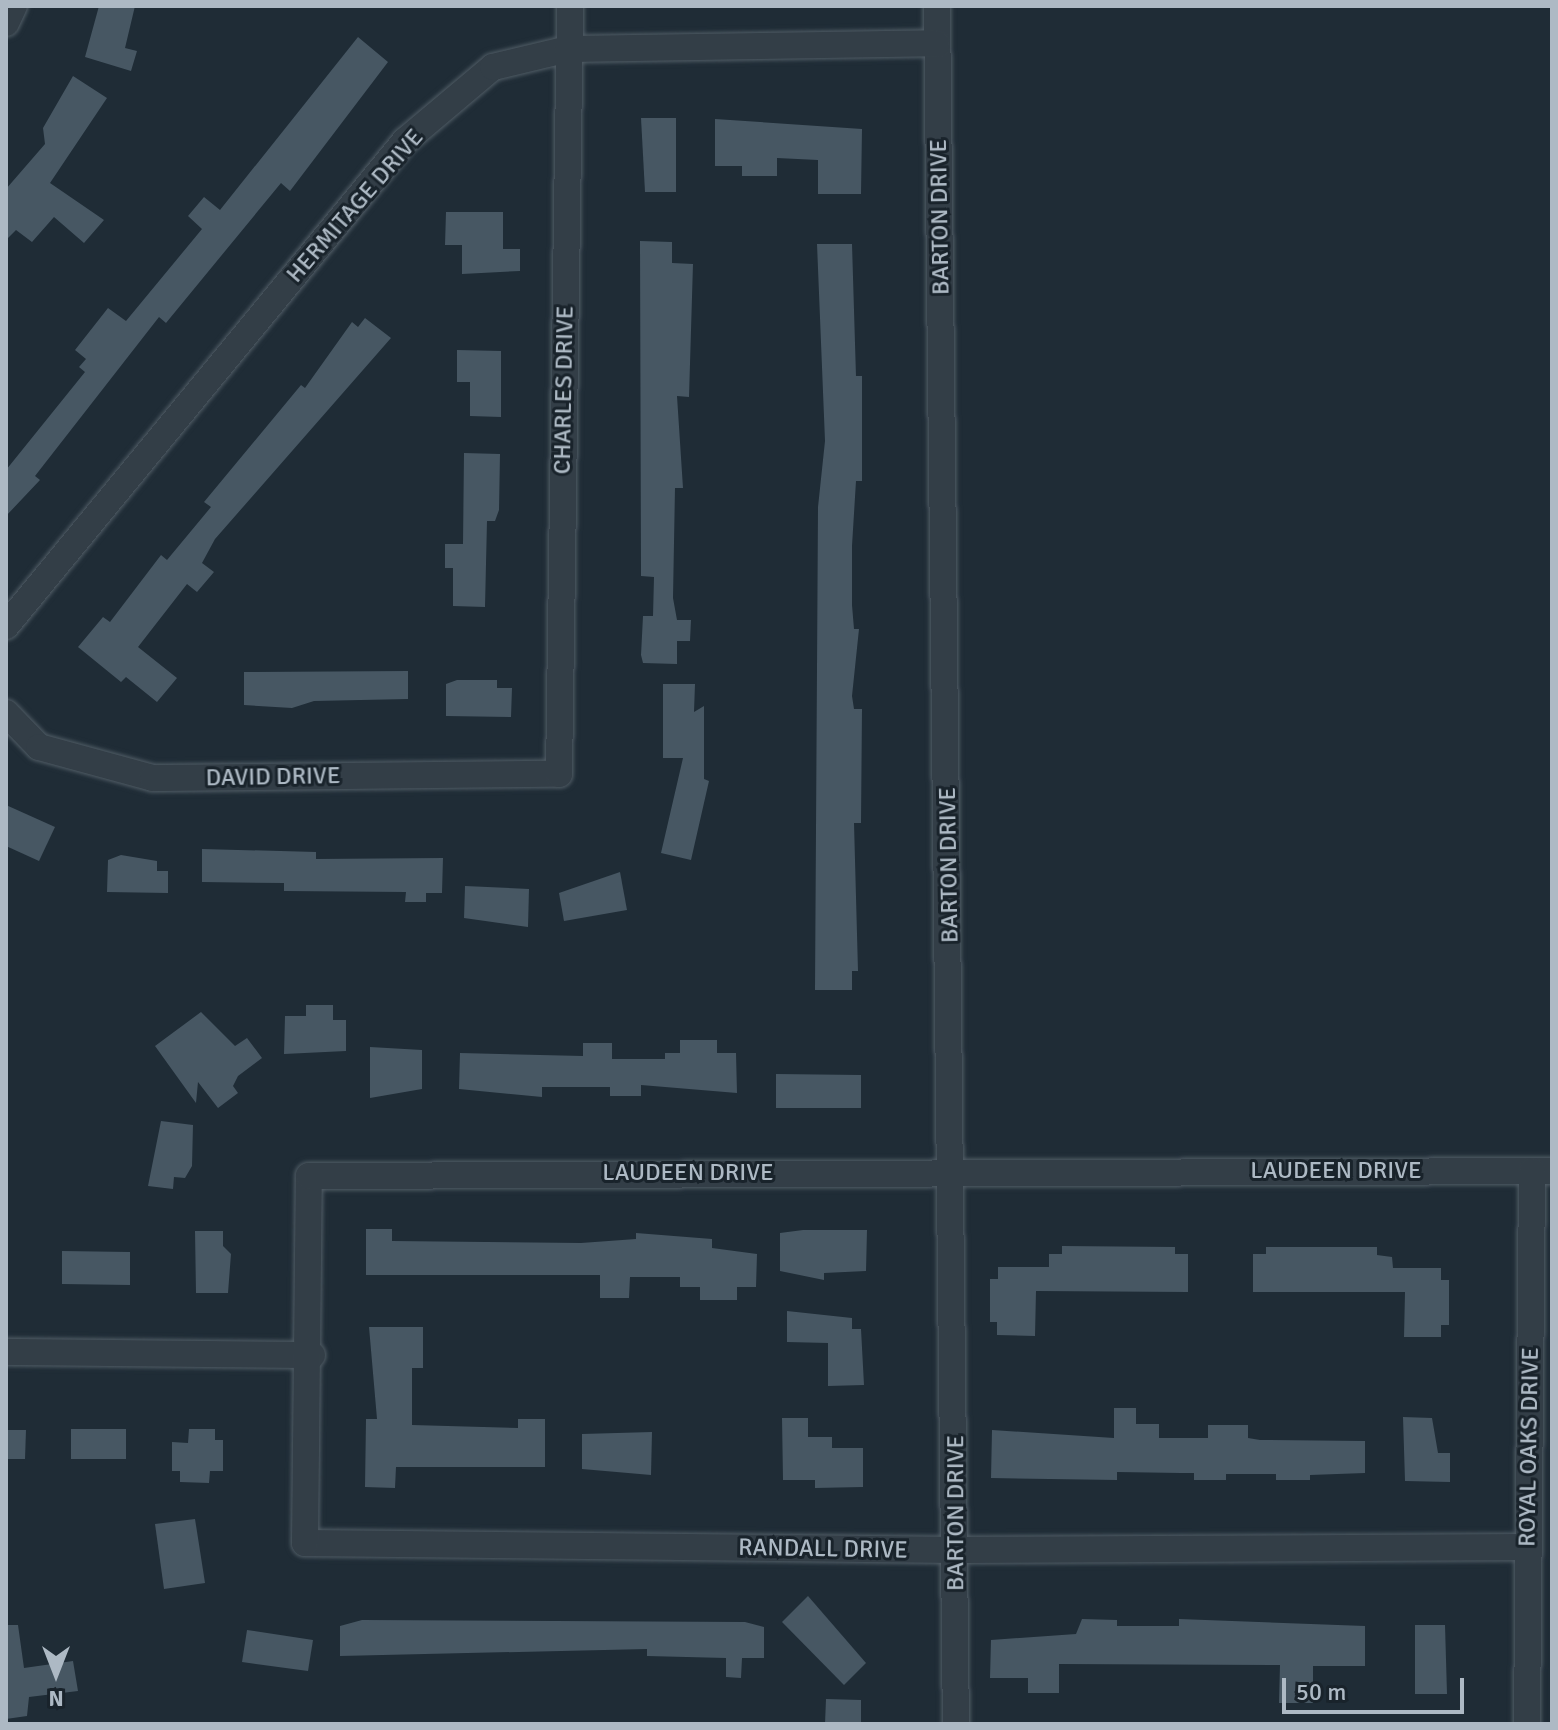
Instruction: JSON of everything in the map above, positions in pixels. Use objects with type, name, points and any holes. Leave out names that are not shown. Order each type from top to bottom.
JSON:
[{"type":"street","points":[[6,23],[14,6]]},
{"type":"street","name":"CHARLES DRIVE","points":[[559,774],[570,6]]},
{"type":"street","name":"BARTON DRIVE","points":[[937,6],[953,1171],[956,1724]]},
{"type":"street","name":"HERMITAGE DRIVE","points":[[6,626],[405,141],[493,67],[568,49],[937,43]]},
{"type":"street","name":"DAVID DRIVE","points":[[6,713],[39,747],[153,778],[559,774]]},
{"type":"street","name":"LAUDEEN DRIVE","points":[[312,1355],[309,1176],[1542,1171]]},
{"type":"street","name":"ROYAL OAKS DRIVE","points":[[1527,1724],[1528,1547],[1542,1171]]},
{"type":"street","points":[[6,1352],[312,1355]]},
{"type":"street","name":"RANDALL DRIVE","points":[[312,1355],[305,1543],[957,1550],[1528,1547]]},
{"type":"building","points":[[99,6],[135,6],[125,48],[137,51],[131,71],[85,57]]},
{"type":"building","points":[[358,37],[388,62],[290,191],[281,183],[166,323],[159,317],[35,476],[40,480],[6,516],[6,470],[85,372],[79,367],[86,359],[75,350],[108,308],[126,321],[202,229],[188,216],[204,197],[220,210]]},
{"type":"building","points":[[73,76],[107,98],[50,183],[104,220],[84,243],[54,217],[32,242],[16,230],[6,240],[6,189],[45,144],[43,128]]},
{"type":"building","points":[[641,118],[676,118],[676,192],[645,192]]},
{"type":"building","points":[[715,119],[862,129],[861,194],[818,194],[818,160],[777,158],[777,176],[742,176],[742,166],[715,166]]},
{"type":"building","points":[[446,212],[503,212],[503,249],[520,249],[520,271],[462,274],[462,245],[445,245]]},
{"type":"building","points":[[640,241],[672,242],[672,263],[693,264],[689,397],[677,396],[683,488],[675,488],[673,598],[677,620],[691,620],[690,641],[677,641],[677,664],[643,663],[641,655],[643,616],[653,616],[654,577],[641,576]]},
{"type":"building","points":[[817,244],[852,244],[856,376],[862,376],[862,481],[856,481],[852,546],[854,629],[859,629],[852,696],[854,709],[862,709],[861,823],[854,823],[858,971],[852,971],[852,990],[815,990],[818,507],[825,441]]},
{"type":"building","points":[[365,318],[391,338],[215,539],[202,563],[214,572],[197,592],[187,584],[138,647],[177,678],[157,702],[126,677],[121,682],[78,647],[103,617],[110,622],[161,555],[167,560],[211,507],[204,502],[301,385],[305,388],[352,322],[358,327]]},
{"type":"building","points":[[457,350],[501,351],[501,417],[470,416],[470,382],[457,382]]},
{"type":"building","points":[[464,453],[500,454],[499,510],[495,521],[487,521],[485,607],[453,606],[453,568],[445,568],[445,544],[463,544]]},
{"type":"building","points":[[408,671],[408,699],[314,701],[292,708],[244,705],[244,672]]},
{"type":"building","points":[[457,680],[497,680],[497,688],[512,688],[511,717],[446,716],[446,684]]},
{"type":"building","points":[[663,684],[695,684],[694,712],[704,706],[704,779],[709,781],[691,860],[661,853],[683,758],[663,758]]},
{"type":"building","points":[[6,805],[55,827],[39,861],[6,846]]},
{"type":"building","points":[[202,849],[316,852],[316,859],[443,858],[442,893],[426,893],[426,902],[405,902],[406,892],[284,891],[284,883],[202,882]]},
{"type":"building","points":[[121,855],[157,861],[157,871],[168,871],[168,893],[107,892],[108,860]]},
{"type":"building","points":[[620,872],[627,910],[564,921],[559,893]]},
{"type":"building","points":[[465,886],[529,889],[528,927],[464,918]]},
{"type":"building","points":[[306,1005],[333,1005],[333,1020],[346,1020],[346,1051],[284,1054],[285,1016],[306,1016]]},
{"type":"building","points":[[201,1012],[235,1046],[247,1038],[262,1058],[238,1076],[233,1086],[238,1093],[218,1108],[198,1082],[196,1103],[155,1046]]},
{"type":"building","points":[[680,1040],[717,1040],[717,1053],[736,1053],[737,1093],[641,1085],[641,1096],[610,1096],[610,1087],[542,1087],[542,1097],[459,1089],[460,1053],[583,1056],[583,1043],[612,1043],[612,1059],[665,1059],[665,1053],[680,1053]]},
{"type":"building","points":[[370,1047],[422,1050],[422,1089],[370,1098]]},
{"type":"building","points":[[776,1074],[861,1075],[861,1108],[776,1108]]},
{"type":"building","points":[[161,1121],[193,1125],[192,1166],[185,1178],[174,1177],[173,1189],[148,1186]]},
{"type":"building","points":[[366,1229],[392,1229],[392,1241],[581,1243],[636,1239],[636,1233],[712,1239],[712,1248],[757,1254],[756,1287],[737,1287],[737,1300],[700,1300],[700,1287],[680,1287],[680,1277],[630,1277],[629,1298],[600,1298],[600,1275],[366,1275]]},
{"type":"building","points":[[867,1230],[866,1271],[824,1273],[824,1280],[780,1271],[780,1233]]},
{"type":"building","points":[[195,1231],[223,1231],[223,1246],[231,1254],[228,1293],[196,1293]]},
{"type":"building","points":[[1062,1246],[1175,1247],[1175,1254],[1188,1254],[1188,1292],[1036,1291],[1035,1336],[997,1335],[997,1322],[990,1322],[990,1279],[998,1279],[998,1267],[1049,1267],[1049,1254],[1062,1254]]},
{"type":"building","points":[[1266,1247],[1377,1247],[1377,1255],[1392,1257],[1393,1268],[1441,1268],[1441,1280],[1449,1280],[1449,1325],[1441,1325],[1441,1337],[1404,1337],[1405,1292],[1253,1292],[1253,1254],[1266,1254]]},
{"type":"building","points":[[62,1251],[130,1252],[130,1285],[62,1284]]},
{"type":"building","points":[[787,1311],[852,1318],[852,1329],[861,1329],[864,1385],[828,1386],[828,1343],[787,1342]]},
{"type":"building","points":[[369,1327],[423,1327],[423,1368],[412,1368],[412,1425],[518,1428],[518,1419],[545,1419],[545,1467],[396,1467],[395,1488],[365,1487],[366,1419],[377,1419]]},
{"type":"building","points":[[1114,1408],[1136,1408],[1136,1424],[1159,1424],[1159,1438],[1208,1438],[1208,1425],[1248,1425],[1248,1438],[1260,1440],[1365,1441],[1365,1473],[1310,1475],[1310,1480],[1276,1480],[1276,1474],[1226,1474],[1226,1480],[1194,1480],[1194,1473],[1117,1472],[1117,1480],[991,1478],[992,1430],[1114,1438]]},
{"type":"building","points":[[1403,1417],[1432,1418],[1438,1453],[1450,1453],[1450,1482],[1405,1481]]},
{"type":"building","points":[[782,1418],[808,1418],[808,1437],[832,1437],[832,1448],[863,1448],[863,1487],[815,1488],[815,1480],[783,1480]]},
{"type":"building","points":[[71,1429],[126,1429],[126,1459],[71,1459]]},
{"type":"building","points":[[189,1429],[215,1429],[215,1440],[223,1440],[223,1471],[210,1471],[209,1483],[180,1482],[180,1471],[172,1471],[172,1442],[188,1443]]},
{"type":"building","points":[[6,1430],[26,1430],[25,1459],[6,1459]]},
{"type":"building","points":[[652,1432],[651,1475],[582,1469],[582,1434]]},
{"type":"building","points":[[195,1519],[205,1583],[164,1589],[155,1524]]},
{"type":"building","points":[[808,1596],[866,1663],[844,1685],[782,1622]]},
{"type":"building","points":[[1082,1619],[1117,1620],[1117,1626],[1179,1626],[1179,1619],[1365,1626],[1365,1666],[1313,1666],[1313,1703],[1279,1703],[1280,1665],[1059,1664],[1059,1693],[1028,1693],[1028,1678],[990,1678],[991,1640],[1076,1634]]},
{"type":"building","points":[[362,1620],[745,1622],[764,1627],[764,1658],[742,1658],[741,1678],[726,1677],[726,1658],[647,1656],[647,1649],[340,1656],[340,1626]]},
{"type":"building","points":[[6,1625],[18,1625],[24,1668],[73,1661],[78,1691],[29,1697],[27,1716],[6,1719]]},
{"type":"building","points":[[1415,1625],[1445,1625],[1447,1694],[1415,1694]]},
{"type":"building","points":[[247,1630],[313,1640],[308,1671],[242,1662]]},
{"type":"building","points":[[826,1699],[861,1700],[861,1724],[825,1724]]}]
